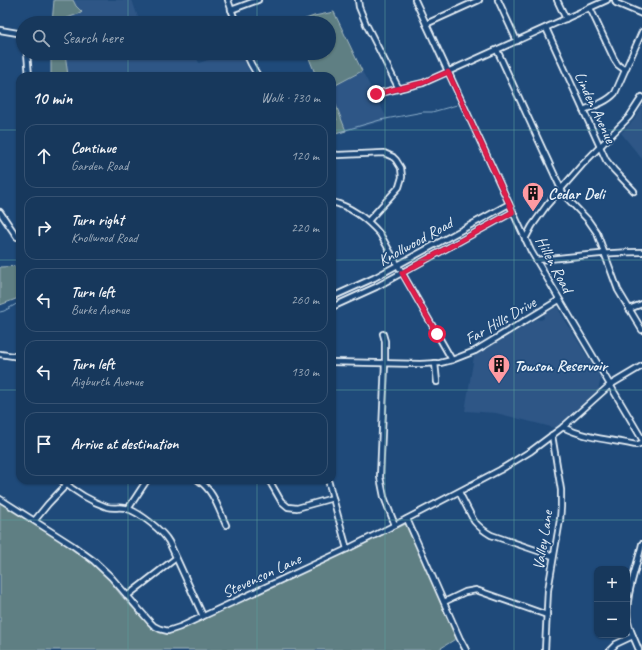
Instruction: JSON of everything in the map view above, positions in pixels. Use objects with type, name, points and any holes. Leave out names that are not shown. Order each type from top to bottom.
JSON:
[{"type":"street","points":[[228,0],[233,16]]},
{"type":"street","points":[[231,10],[258,0]]},
{"type":"street","points":[[358,0],[359,8],[399,89]]},
{"type":"street","points":[[415,0],[525,239]]},
{"type":"street","points":[[426,24],[479,0]]},
{"type":"street","points":[[498,0],[517,41]]},
{"type":"street","points":[[557,0],[566,19]]},
{"type":"street","points":[[376,94],[422,83],[607,0]]},
{"type":"street","points":[[615,0],[616,2],[642,14]]},
{"type":"street","points":[[590,8],[616,63],[625,70]]},
{"type":"street","name":"Linden Avenue","points":[[546,28],[610,165],[634,191]]},
{"type":"street","points":[[0,30],[16,33]]},
{"type":"street","points":[[584,110],[605,100],[613,95],[617,90],[642,32]]},
{"type":"street","points":[[497,50],[564,195],[581,212],[592,226],[599,240],[618,290],[642,330]]},
{"type":"street","points":[[28,60],[29,72]]},
{"type":"street","points":[[249,60],[256,72]]},
{"type":"street","name":"Hillen Road","points":[[642,97],[629,117],[600,146],[536,218],[525,239],[559,300],[642,439]]},
{"type":"street","points":[[336,155],[384,153],[393,157],[401,168],[402,177],[399,187],[368,221]]},
{"type":"street","points":[[336,203],[351,209],[368,221],[380,234],[452,360]]},
{"type":"street","name":"Knollwood Road","points":[[336,295],[366,282],[509,204]]},
{"type":"street","points":[[0,212],[16,235]]},
{"type":"street","name":"Knollwood Road","points":[[336,305],[402,273],[513,212]]},
{"type":"street","points":[[536,260],[604,253],[642,252]]},
{"type":"street","name":"Far Hills Drive","points":[[336,362],[420,364],[452,360],[475,351],[559,300]]},
{"type":"street","points":[[629,309],[642,304]]},
{"type":"street","points":[[383,334],[386,341],[380,477],[384,497],[395,526]]},
{"type":"street","points":[[0,354],[16,356]]},
{"type":"street","points":[[435,363],[437,382]]},
{"type":"street","name":"Stevenson Lane","points":[[0,499],[35,520],[94,561],[111,576],[150,622],[160,629],[168,631],[347,550],[500,470],[531,451],[563,427],[610,385],[642,366]]},
{"type":"street","name":"Stevenson Lane","points":[[552,435],[567,420],[574,416]]},
{"type":"street","points":[[563,427],[582,434],[642,444]]},
{"type":"street","name":"Valley Lane","points":[[545,650],[548,590],[560,520],[561,497],[552,435]]},
{"type":"street","points":[[128,509],[144,484]]},
{"type":"street","points":[[203,484],[210,491],[226,525]]},
{"type":"street","points":[[271,484],[282,501],[288,507],[297,508],[333,498]]},
{"type":"street","points":[[329,484],[347,550]]},
{"type":"street","points":[[35,520],[66,485],[91,500],[107,507],[128,509],[143,518],[163,533],[167,538],[203,616]]},
{"type":"street","points":[[459,492],[474,521],[485,532],[553,556]]},
{"type":"street","points":[[407,519],[466,650]]},
{"type":"street","points":[[639,650],[628,620],[627,603],[642,544]]},
{"type":"street","points":[[127,596],[176,558]]},
{"type":"street","points":[[444,602],[465,592],[476,590],[547,615]]},
{"type":"street","points":[[610,650],[616,644],[633,636]]},
{"type":"street","points":[[636,642],[642,648]]},
{"type":"shaded area","points":[[57,0],[132,0],[138,16],[58,16]]},
{"type":"shaded area","points":[[60,60],[198,60],[199,63],[208,60],[245,60],[250,72],[60,72]]},
{"type":"shaded area","points":[[362,71],[388,120],[346,131],[336,105],[336,85]]},
{"type":"shaded area","points":[[642,106],[642,159],[621,133],[634,120]]},
{"type":"shaded area","name":"Towson Reservoir","points":[[557,307],[601,379],[598,390],[555,428],[496,413],[465,411],[474,356],[537,319],[541,320],[544,318],[544,314]]},
{"type":"green space","points":[[54,0],[73,0],[82,12],[73,16],[53,16]]},
{"type":"green space","points":[[334,12],[336,16],[314,16]]},
{"type":"green space","points":[[336,16],[362,71],[336,85],[336,72],[314,72],[310,60],[336,60]]},
{"type":"green space","points":[[51,60],[66,60],[67,72],[51,72]]},
{"type":"green space","points":[[336,105],[346,131],[336,134]]},
{"type":"green space","points":[[16,266],[16,299],[0,305],[0,267]]},
{"type":"green space","points":[[0,501],[38,527],[67,544],[96,565],[124,599],[152,628],[160,632],[172,633],[406,524],[457,638],[438,650],[0,650]]},
{"type":"waterway","points":[[336,133],[380,120],[423,112],[432,112],[457,105]]},
{"type":"waterway","points":[[0,312],[16,304]]},
{"type":"place","name":"Cedar Deli","points":[[533,212]]},
{"type":"place","name":"Towson Reservoir","points":[[499,384]]},
{"type":"route","points":[[376,94],[422,83],[448,72],[513,212],[402,273],[437,334]]}]
